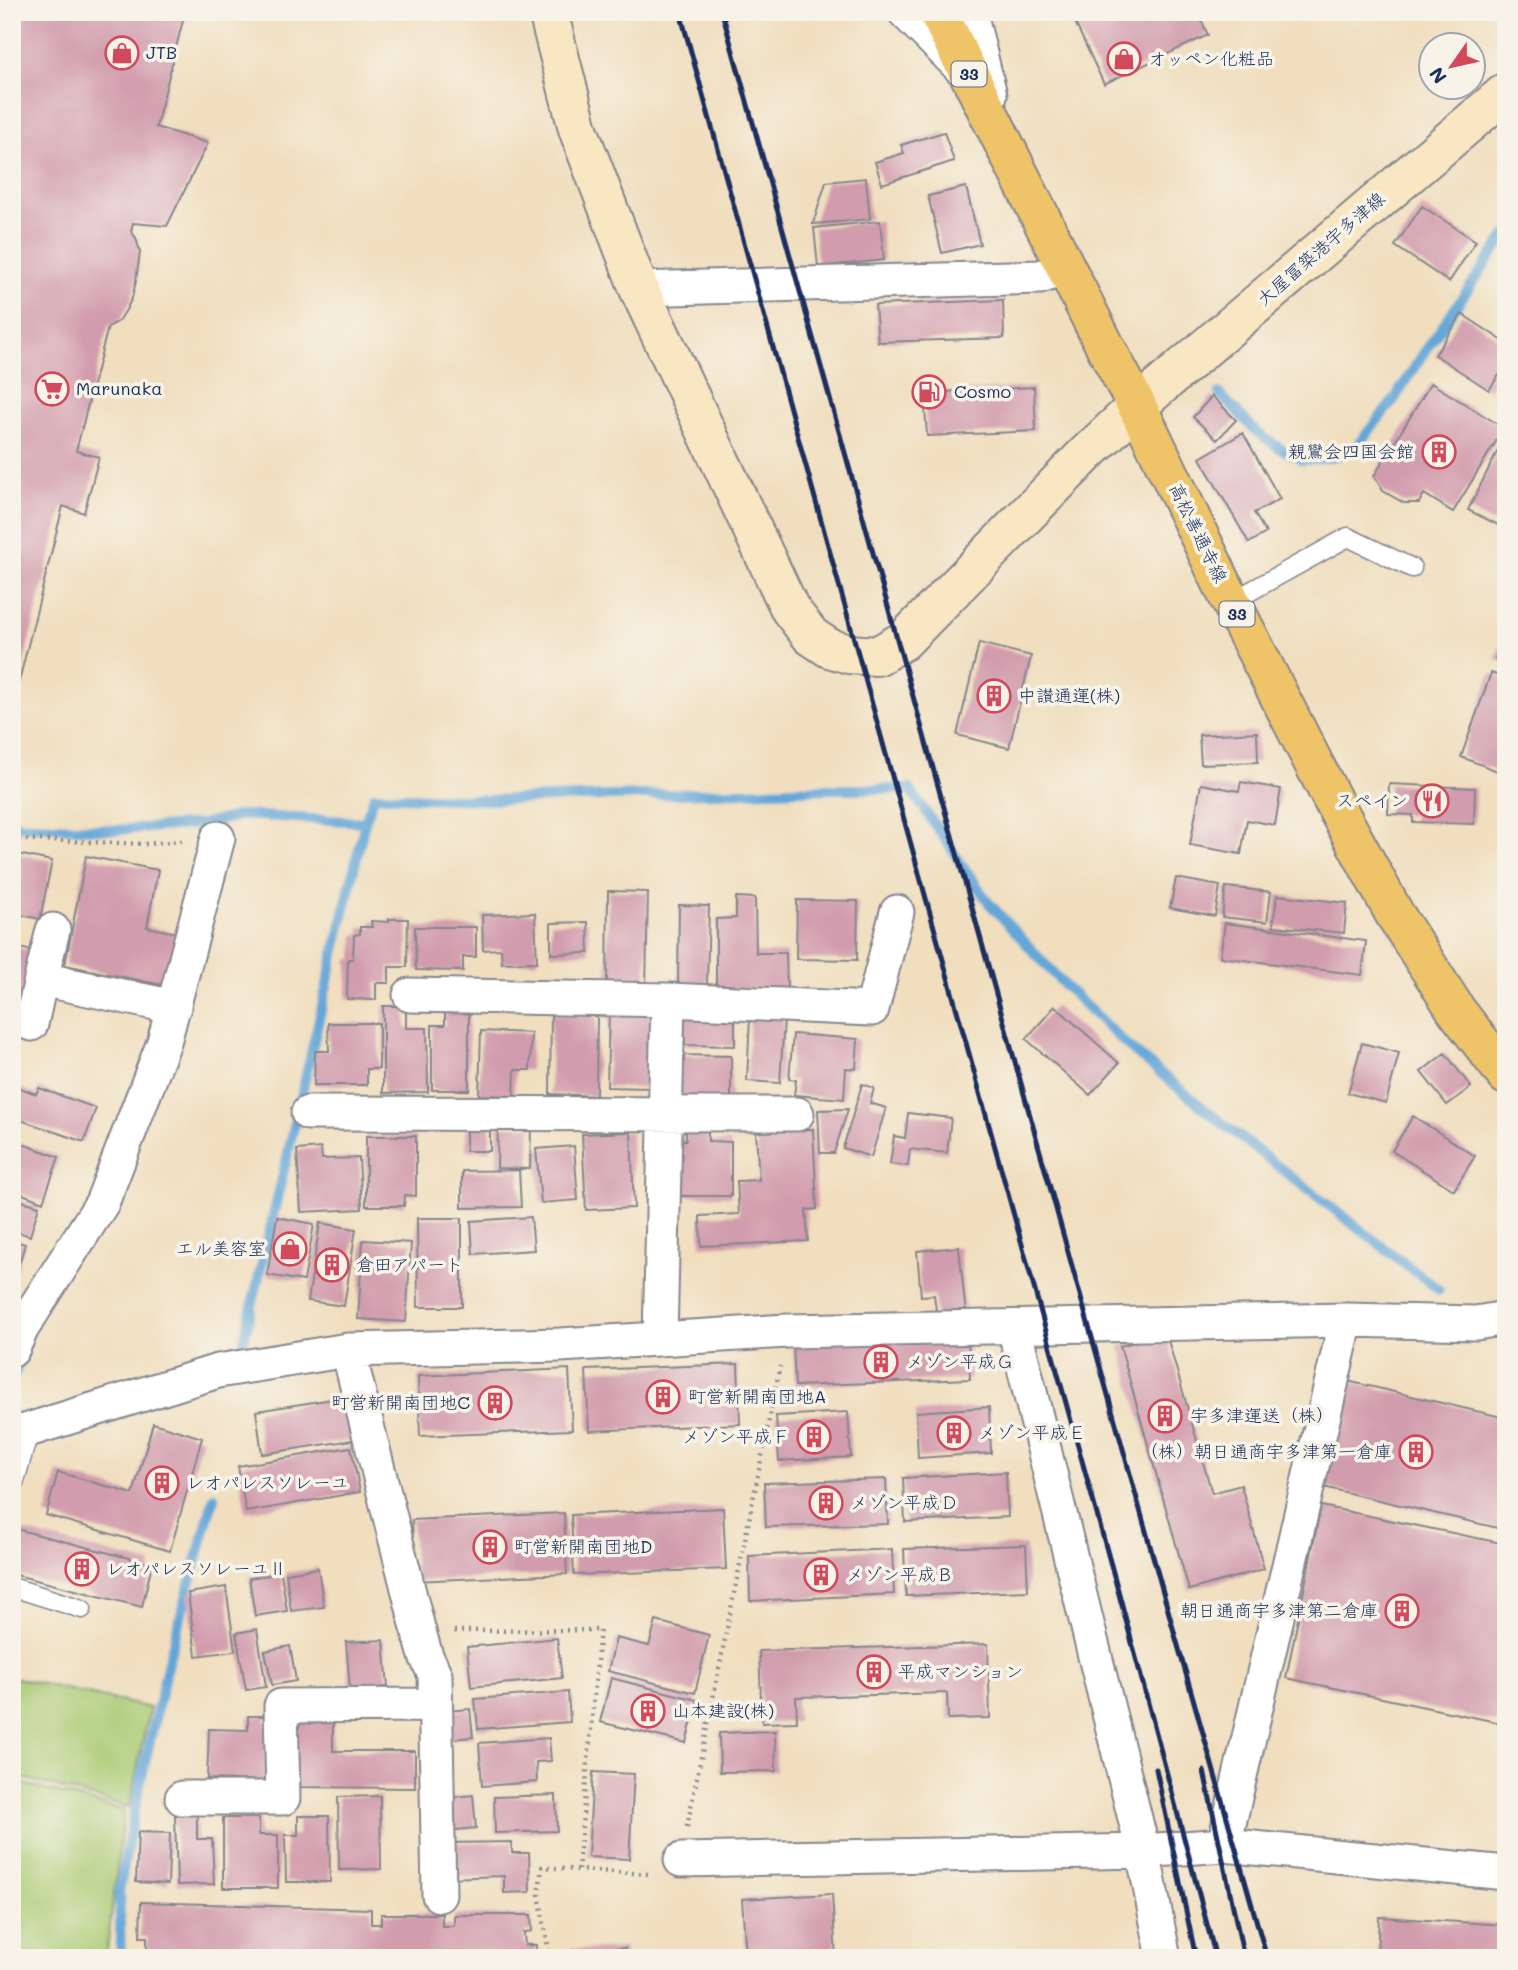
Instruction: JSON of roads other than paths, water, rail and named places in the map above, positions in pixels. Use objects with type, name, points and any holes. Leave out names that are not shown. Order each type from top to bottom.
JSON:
[{"type":"main road","name":"高松善通寺線","points":[[938,12],[1231,602],[1335,805],[1394,913],[1456,1010],[1506,1075]]},
{"type":"street","name":"大屋冨築港宇多津線","points":[[548,12],[578,129],[639,289],[790,610],[811,636],[829,648],[849,654],[877,656],[903,641],[1136,406],[1506,92]]},
{"type":"street","points":[[905,12],[970,77]]},
{"type":"street","points":[[970,12],[1000,135]]},
{"type":"street","points":[[639,289],[1040,277],[1066,268]]},
{"type":"street","points":[[12,1350],[22,1328],[102,1203],[164,1042],[218,838]]},
{"type":"street","points":[[410,995],[668,1000],[872,1009],[897,912]]},
{"type":"street","points":[[31,1024],[53,930]]},
{"type":"street","points":[[41,979],[174,1007]]},
{"type":"street","points":[[660,1339],[668,1000]]},
{"type":"street","points":[[308,1113],[797,1114]]},
{"type":"street","points":[[21,1432],[218,1371],[348,1350],[560,1345],[787,1331],[1346,1320],[1476,1323],[1506,1318]]},
{"type":"street","points":[[1224,1845],[1346,1320]]},
{"type":"street","points":[[1014,1327],[1143,1851],[1164,1958]]},
{"type":"street","points":[[348,1350],[419,1632],[435,1675],[439,1895]]},
{"type":"street","points":[[182,1798],[283,1798],[281,1706],[435,1705]]},
{"type":"street","points":[[681,1860],[1143,1851],[1224,1845],[1506,1873]]},
{"type":"lane","points":[[1231,602],[1348,537],[1412,568]]},
{"type":"lane","points":[[12,1491],[21,1432]]},
{"type":"lane","points":[[12,1587],[82,1609]]},
{"type":"waterway","points":[[1219,393],[1257,432],[1303,460],[1329,458],[1355,448],[1394,400],[1506,235]]},
{"type":"waterway","points":[[242,1349],[365,822],[374,796],[486,800],[910,789],[989,903],[1066,987],[1133,1051],[1232,1131],[1439,1290]]},
{"type":"waterway","points":[[12,825],[116,830],[202,824],[242,815],[365,822]]},
{"type":"waterway","points":[[12,1381],[24,1352]]},
{"type":"waterway","points":[[121,1958],[119,1892],[135,1807],[168,1662],[214,1497]]},
{"type":"railway","points":[[680,12],[1119,1594],[1216,1958]]},
{"type":"railway","points":[[722,12],[1267,1958]]},
{"type":"railway","points":[[1156,1769],[1196,1958]]},
{"type":"railway","points":[[1204,1771],[1244,1958]]},
{"type":"place","name":"JTB","points":[[122,53]]},
{"type":"place","name":"オッペン化粧品","points":[[1124,59]]},
{"type":"place","name":"Marunaka","points":[[52,389]]},
{"type":"place","name":"Cosmo","points":[[929,392]]},
{"type":"place","name":"親鸞会四国会館","points":[[1439,452]]},
{"type":"place","name":"中讃通運(株)","points":[[994,696]]},
{"type":"place","name":"スペイン","points":[[1432,801]]},
{"type":"place","name":"エル美容室","points":[[290,1249]]},
{"type":"place","name":"倉田アパート","points":[[332,1265]]},
{"type":"place","name":"メゾン平成Ｇ","points":[[881,1362]]},
{"type":"place","name":"町営新開南団地A","points":[[663,1397]]},
{"type":"place","name":"町営新開南団地C","points":[[495,1403]]},
{"type":"place","name":"宇多津運送（株）","points":[[1165,1416]]},
{"type":"place","name":"メゾン平成Ｅ","points":[[954,1433]]},
{"type":"place","name":"メゾン平成Ｆ","points":[[814,1437]]},
{"type":"place","name":"（株）朝日通商宇多津第一倉庫","points":[[1416,1452]]},
{"type":"place","name":"レオパレスソレーユ","points":[[162,1483]]},
{"type":"place","name":"メゾン平成Ｄ","points":[[826,1503]]},
{"type":"place","name":"町営新開南団地D","points":[[490,1547]]},
{"type":"place","name":"レオパレスソレーユⅡ","points":[[82,1569]]},
{"type":"place","name":"メゾン平成Ｂ","points":[[821,1575]]},
{"type":"place","name":"朝日通商宇多津第二倉庫","points":[[1402,1611]]},
{"type":"place","name":"平成マンション","points":[[874,1672]]},
{"type":"place","name":"山本建設(株)","points":[[648,1711]]}]
